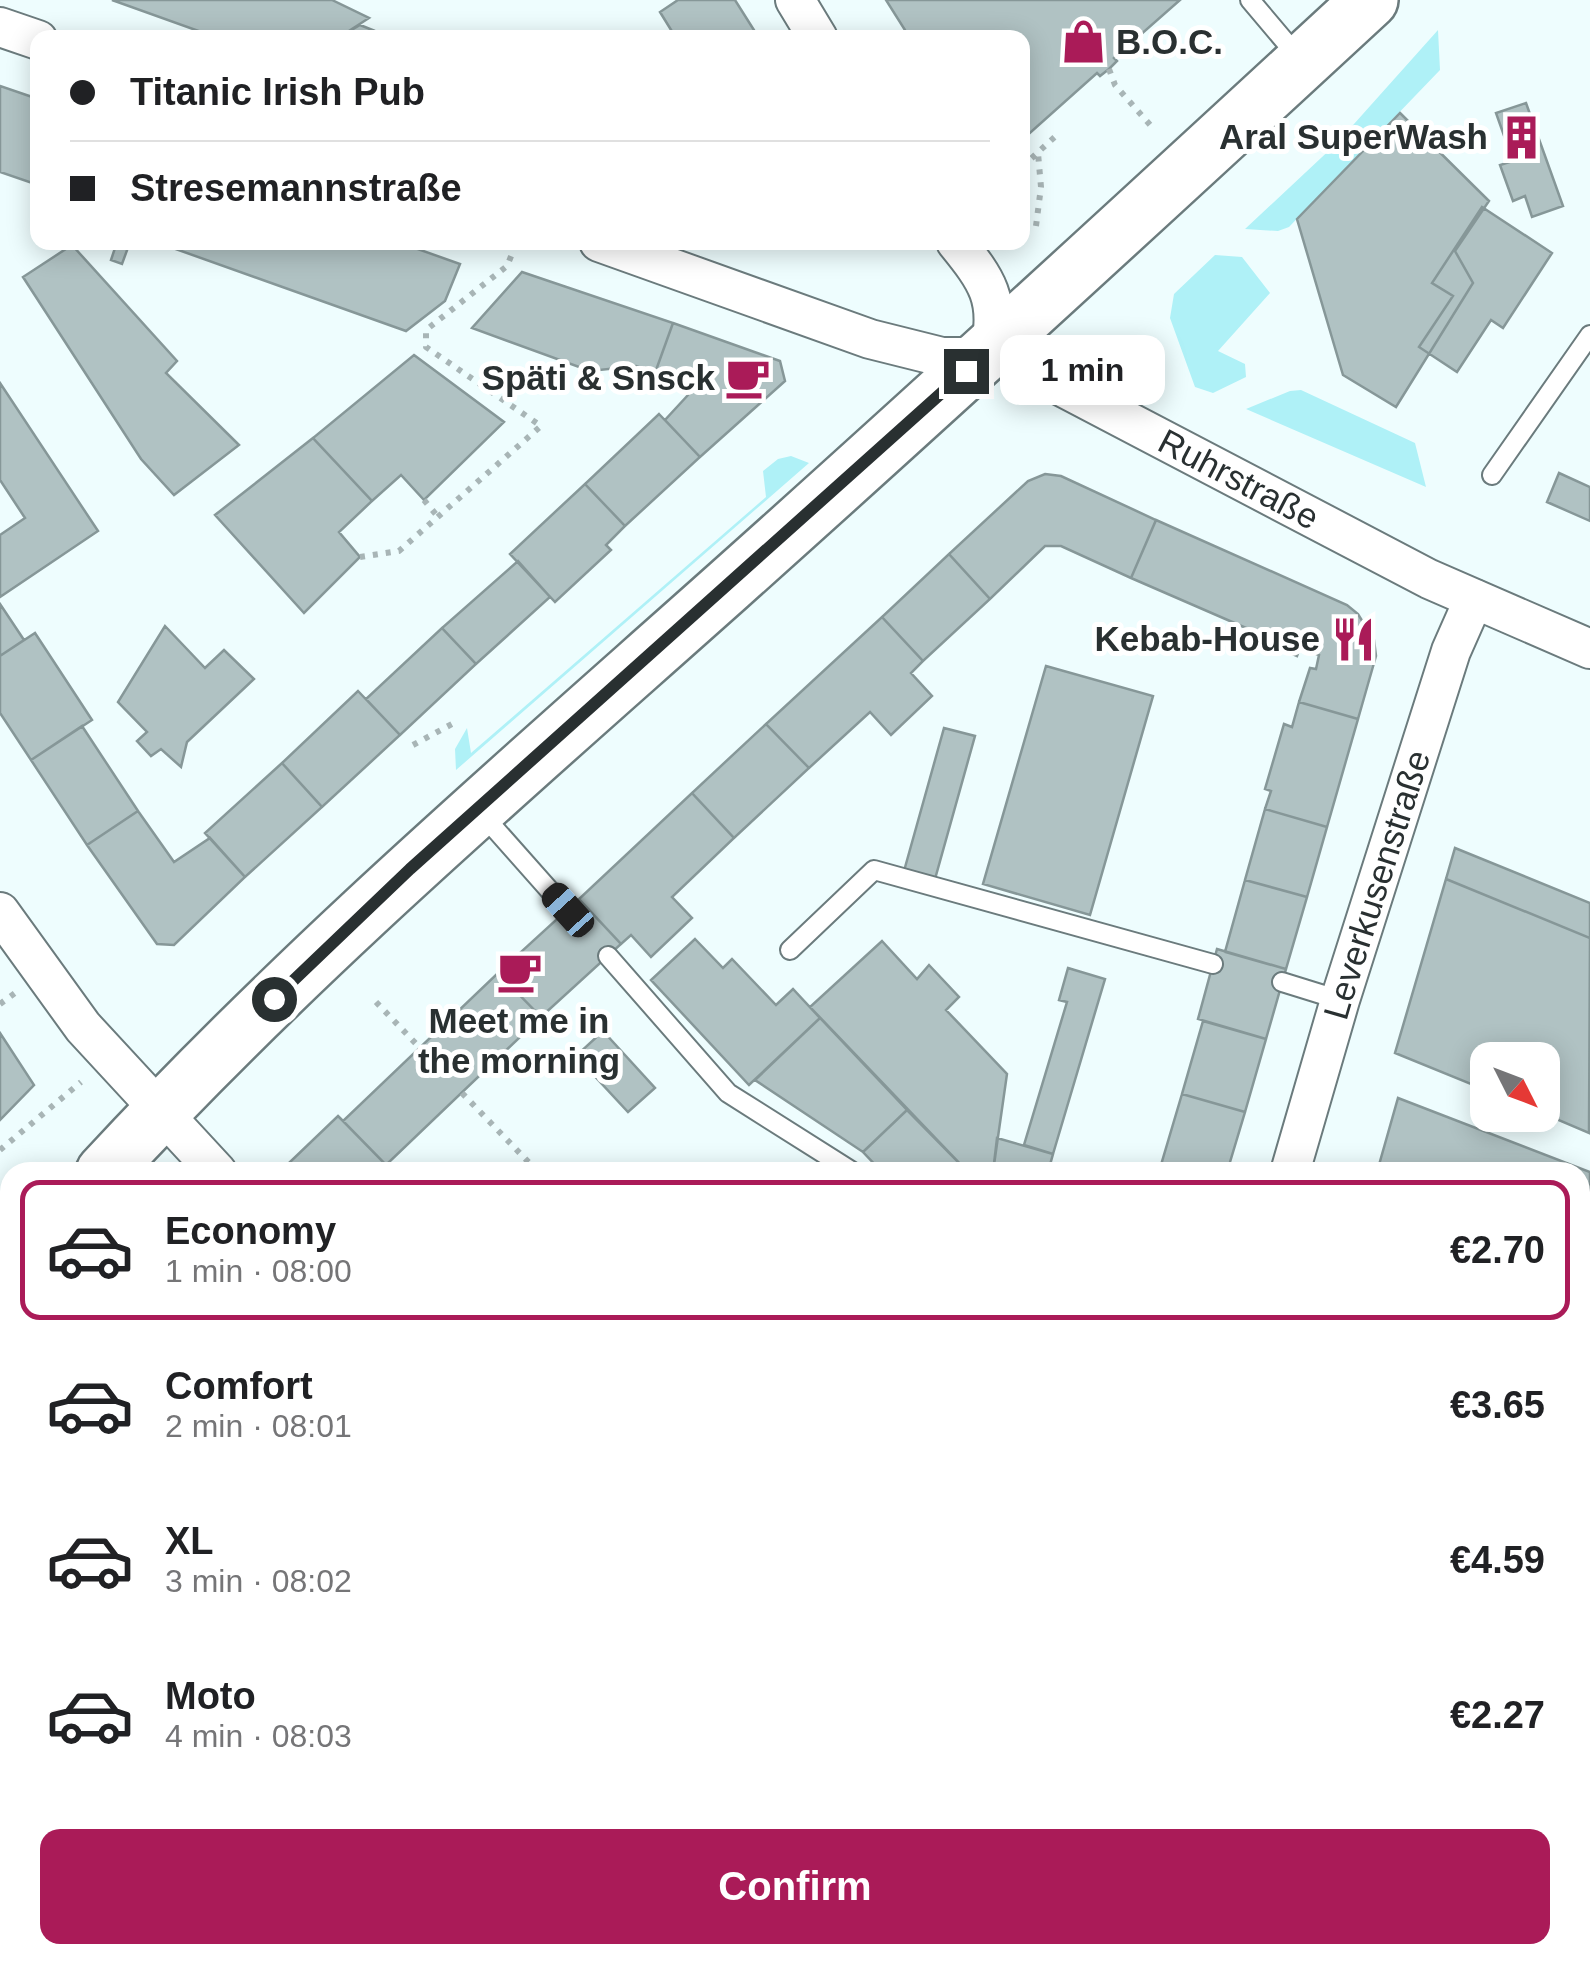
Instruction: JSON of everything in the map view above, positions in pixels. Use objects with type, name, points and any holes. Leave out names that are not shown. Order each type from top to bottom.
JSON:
[{"type":"main road","points":[[114,1162],[338,938],[1138,217],[1370,0]]},
{"type":"street","points":[[795,0],[813,30]]},
{"type":"street","points":[[0,26],[30,37]]},
{"type":"street","points":[[621,250],[870,339],[942,357],[990,349],[996,321],[988,287],[962,250]]},
{"type":"street","name":"Ruhrstraße","points":[[990,349],[1474,599],[1590,650]]},
{"type":"street","name":"Leverkusenstraße","points":[[1293,1162],[1451,651],[1474,599]]},
{"type":"street","points":[[0,912],[84,1026],[207,1162]]},
{"type":"lane","points":[[1250,0],[1303,62]]},
{"type":"lane","points":[[1492,475],[1590,335]]},
{"type":"lane","points":[[478,809],[568,910]]},
{"type":"lane","points":[[790,950],[874,870],[1213,964]]},
{"type":"lane","points":[[608,956],[728,1093],[837,1162]]},
{"type":"lane","points":[[1282,982],[1340,1000]]},
{"type":"path","points":[[1109,69],[1115,85],[1152,127]]},
{"type":"path","points":[[1030,160],[1060,133]]},
{"type":"path","points":[[1036,226],[1042,187],[1038,153]]},
{"type":"path","points":[[360,557],[399,551],[540,426],[426,347],[426,330],[507,266],[514,250]]},
{"type":"path","points":[[424,500],[439,518]]},
{"type":"path","points":[[412,745],[452,724]]},
{"type":"path","points":[[376,1002],[420,1048]]},
{"type":"path","points":[[0,1150],[86,1078]]},
{"type":"path","points":[[462,1093],[528,1162]]},
{"type":"shaded area","points":[[1438,30],[1440,70],[1289,227],[1278,231],[1245,229],[1337,143]]},
{"type":"shaded area","points":[[1215,255],[1242,257],[1270,293],[1218,351],[1245,364],[1246,377],[1213,393],[1195,387],[1170,318],[1174,294]]},
{"type":"shaded area","points":[[1301,390],[1415,443],[1426,487],[1246,409]]},
{"type":"shaded area","points":[[791,456],[809,463],[456,770],[455,749],[467,728],[471,753],[766,497],[763,471],[778,459]]},
{"type":"building","points":[[112,0],[332,0],[369,18],[350,30],[196,30]]},
{"type":"building","points":[[678,0],[735,0],[754,30],[671,30],[660,12]]},
{"type":"building","points":[[886,0],[1180,0],[1114,58],[1117,61],[1109,69],[1100,76],[1097,73],[1030,133],[1030,30],[905,30]]},
{"type":"building","points":[[0,86],[30,96],[30,182],[0,172]]},
{"type":"building","name":"Aral SuperWash","points":[[1526,103],[1563,206],[1532,217],[1525,196],[1513,201],[1500,165],[1513,161],[1496,113]]},
{"type":"building","points":[[1400,113],[1489,201],[1455,251],[1473,283],[1396,407],[1343,375],[1297,219]]},
{"type":"building","points":[[1482,207],[1552,253],[1503,328],[1491,320],[1457,372],[1419,347],[1453,296],[1432,283]]},
{"type":"building","points":[[64,250],[77,250],[177,361],[166,373],[239,445],[174,495],[141,459],[23,277]]},
{"type":"building","points":[[114,250],[127,250],[122,264],[111,260]]},
{"type":"building","points":[[178,250],[421,250],[460,264],[445,301],[406,331]]},
{"type":"building","points":[[522,272],[673,323],[655,373],[636,366],[590,371],[472,328]]},
{"type":"building","points":[[673,323],[780,361],[785,381],[700,457],[665,420],[688,395],[684,382],[655,373]]},
{"type":"building","points":[[414,355],[504,422],[424,500],[401,475],[372,501],[313,438]]},
{"type":"building","points":[[0,383],[98,531],[0,597],[0,535],[25,518],[0,480]]},
{"type":"building","points":[[659,414],[700,457],[625,526],[585,484]]},
{"type":"building","points":[[313,438],[372,501],[339,532],[360,557],[304,613],[215,515]]},
{"type":"building","points":[[1559,473],[1590,487],[1590,521],[1547,502]]},
{"type":"building","points":[[1045,474],[1061,476],[1156,520],[1131,578],[1061,546],[1045,546],[990,599],[949,554],[1028,481]]},
{"type":"building","points":[[585,484],[625,526],[606,545],[611,550],[555,602],[510,554]]},
{"type":"building","points":[[1156,520],[1347,605],[1358,614],[1374,640],[1376,656],[1358,719],[1299,702],[1310,668],[1316,669],[1319,655],[1300,648],[1297,656],[1251,636],[1253,631],[1131,578]]},
{"type":"building","points":[[949,554],[990,599],[923,661],[882,617]]},
{"type":"building","points":[[518,561],[550,597],[476,664],[442,628]]},
{"type":"building","points":[[0,604],[24,640],[0,656]]},
{"type":"building","points":[[882,617],[923,661],[911,673],[932,696],[891,735],[870,712],[809,768],[766,724]]},
{"type":"building","points":[[165,626],[205,668],[224,650],[254,679],[187,742],[181,767],[161,749],[151,756],[137,741],[147,732],[118,702]]},
{"type":"building","points":[[442,628],[476,664],[400,735],[366,699]]},
{"type":"building","points":[[35,633],[92,720],[31,760],[0,713],[0,656]]},
{"type":"building","points":[[1046,666],[1153,696],[1090,915],[983,884]]},
{"type":"building","points":[[358,691],[400,735],[322,807],[282,763]]},
{"type":"building","points":[[1299,702],[1358,719],[1327,827],[1265,809],[1271,791],[1265,789],[1284,724],[1292,727]]},
{"type":"building","points":[[766,724],[809,768],[734,838],[692,793]]},
{"type":"building","points":[[82,726],[138,811],[87,845],[31,760]]},
{"type":"building","points":[[944,728],[975,736],[935,879],[904,871]]},
{"type":"building","points":[[282,763],[322,807],[245,877],[205,833]]},
{"type":"building","points":[[692,793],[734,838],[672,897],[692,918],[651,957],[631,935],[621,944],[579,899]]},
{"type":"building","points":[[1265,809],[1327,827],[1307,897],[1245,880]]},
{"type":"building","points":[[138,811],[174,862],[210,838],[245,877],[174,945],[157,944],[87,845]]},
{"type":"building","points":[[1455,848],[1590,903],[1590,938],[1446,879]]},
{"type":"building","points":[[1446,879],[1590,938],[1589,1133],[1560,1121],[1560,1042],[1470,1042],[1470,1084],[1395,1053]]},
{"type":"building","points":[[1245,880],[1307,897],[1286,969],[1225,952]]},
{"type":"building","points":[[579,899],[621,944],[541,1017],[498,973]]},
{"type":"building","points":[[695,939],[723,968],[732,959],[776,1005],[793,989],[820,1018],[749,1085],[651,980]]},
{"type":"building","points":[[882,941],[917,979],[929,965],[959,997],[946,1010],[1007,1074],[994,1162],[958,1162],[810,1007]]},
{"type":"building","points":[[1217,949],[1286,969],[1266,1039],[1198,1019]]},
{"type":"building","points":[[1068,968],[1105,979],[1053,1154],[1024,1145],[1067,1002],[1059,1000]]},
{"type":"building","points":[[498,973],[541,1017],[389,1162],[383,1162],[343,1121]]},
{"type":"building","points":[[820,1018],[907,1110],[863,1152],[755,1080]]},
{"type":"building","points":[[1203,1021],[1266,1039],[1245,1112],[1182,1094]]},
{"type":"building","points":[[603,1031],[655,1088],[628,1112],[576,1056]]},
{"type":"building","points":[[0,1033],[34,1085],[0,1120]]},
{"type":"building","points":[[1182,1094],[1245,1112],[1230,1162],[1162,1162]]},
{"type":"building","points":[[1398,1098],[1470,1126],[1470,1132],[1486,1132],[1564,1162],[1380,1162]]},
{"type":"building","points":[[907,1110],[958,1162],[872,1162],[863,1152]]},
{"type":"building","points":[[338,1116],[383,1162],[290,1162]]},
{"type":"building","points":[[997,1138],[1053,1154],[1051,1162],[994,1162]]},
{"type":"place","name":"B.O.C.","points":[[1083,42]]},
{"type":"place","name":"Aral SuperWash","points":[[1521,137]]},
{"type":"place","name":"Späti & Snsck","points":[[748,378]]},
{"type":"place","name":"Kebab-House","points":[[1353,639]]},
{"type":"place","name":"Meet me in the morning","points":[[519,971]]},
{"type":"route","points":[[274,999],[410,869],[966,371]]}]
